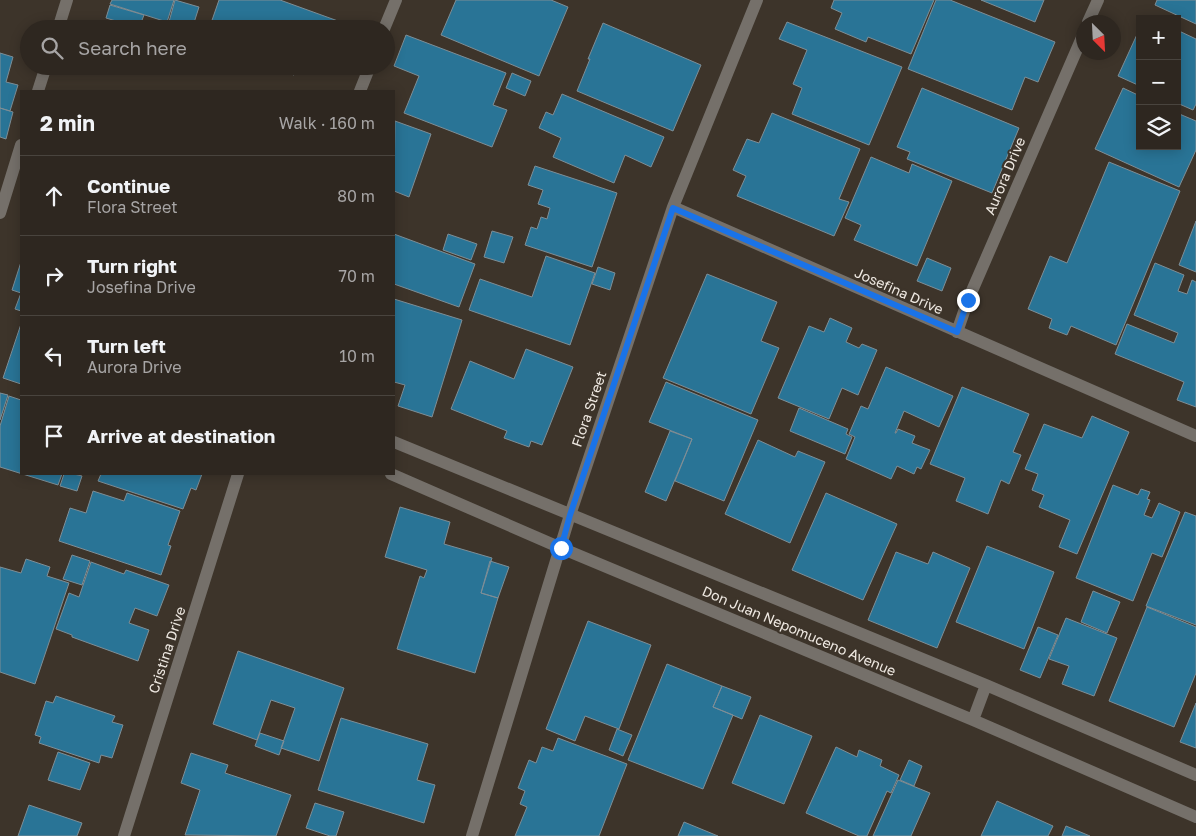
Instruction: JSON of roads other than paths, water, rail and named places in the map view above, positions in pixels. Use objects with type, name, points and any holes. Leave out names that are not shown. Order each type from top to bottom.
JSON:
[{"type":"street","points":[[61,20],[67,0]]},
{"type":"street","points":[[388,20],[396,0]]},
{"type":"street","name":"Flora Street","points":[[472,836],[570,515],[673,208],[757,0]]},
{"type":"street","points":[[1091,15],[1098,0]]},
{"type":"street","name":"Aurora Drive","points":[[957,332],[968,300],[1076,50]]},
{"type":"street","points":[[38,90],[43,75]]},
{"type":"street","points":[[360,90],[366,75]]},
{"type":"street","points":[[0,213],[20,148]]},
{"type":"street","name":"Josefina Drive","points":[[673,208],[1196,436]]},
{"type":"street","name":"Don Juan Nepomuceno Avenue","points":[[395,442],[986,685],[1196,775]]},
{"type":"street","name":"Cristina Drive","points":[[124,836],[238,475]]},
{"type":"street","name":"Don Juan Nepomuceno Avenue","points":[[392,475],[561,548],[973,720],[1196,817]]},
{"type":"street","points":[[973,720],[986,685]]}]
